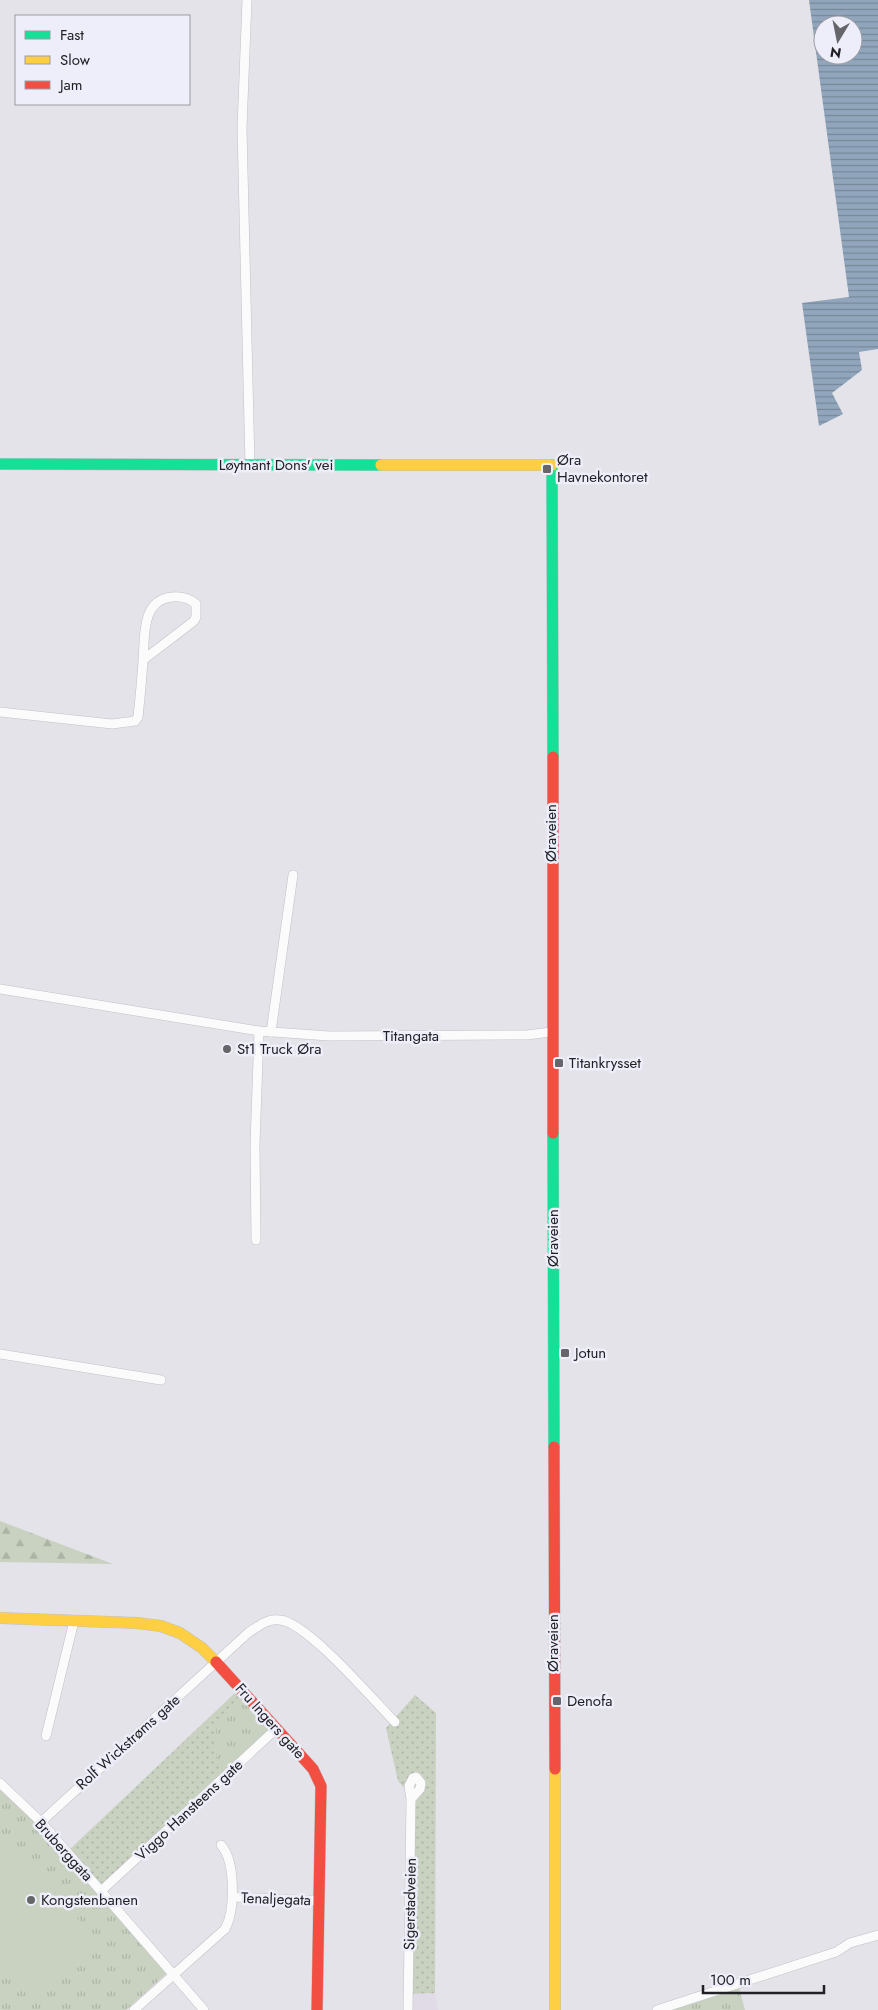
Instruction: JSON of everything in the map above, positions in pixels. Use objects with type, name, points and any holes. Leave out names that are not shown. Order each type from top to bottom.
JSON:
[{"type":"main road","name":"Løytnant Dons' vei","points":[[0,464],[250,466],[552,465]]},
{"type":"main road","name":"Øraveien","points":[[552,465],[551,1032],[554,2010]]},
{"type":"main road","name":"Fru Ingers gate","points":[[0,1618],[161,1626],[180,1633],[202,1648],[216,1662],[313,1769],[320,1786],[317,2010]]},
{"type":"street","points":[[247,0],[242,128],[250,466]]},
{"type":"street","points":[[0,712],[92,723],[120,724],[133,722],[138,717],[146,624],[158,601],[176,596],[196,604],[196,617],[194,621],[158,646],[143,660]]},
{"type":"street","points":[[271,1032],[293,875]]},
{"type":"street","name":"Titangata","points":[[0,989],[271,1032],[375,1036],[527,1035],[551,1032]]},
{"type":"street","points":[[256,1240],[255,1144],[259,1031]]},
{"type":"street","points":[[0,1354],[160,1380]]},
{"type":"street","name":"Rolf Wickstrøms gate","points":[[41,1822],[248,1633],[267,1620],[281,1620],[298,1626],[345,1670],[395,1722]]},
{"type":"street","points":[[46,1736],[74,1621]]},
{"type":"street","name":"Viggo Hansteens gate","points":[[101,1891],[276,1729]]},
{"type":"street","name":"Bruberggata","points":[[0,1782],[41,1822],[204,2010]]},
{"type":"street","name":"Sigerstadveien","points":[[408,2010],[411,1799]]},
{"type":"street","name":"Tenaljegata","points":[[134,2010],[225,1929],[230,1920],[232,1897],[231,1866],[226,1850],[221,1845]]},
{"type":"street","name":"Tenaljegata","points":[[232,1897],[319,1901]]},
{"type":"street","points":[[657,2010],[836,1952],[850,1944],[878,1935]]},
{"type":"shaded area","points":[[435,1993],[438,2010],[411,2010],[411,1994]]},
{"type":"green space","points":[[0,1521],[113,1564],[0,1562]]},
{"type":"green space","points":[[238,1690],[274,1729],[101,1889],[68,1851]]},
{"type":"green space","points":[[415,1695],[436,1713],[435,1993],[411,1994],[414,1803],[425,1784],[422,1775],[412,1774],[408,1777],[406,1790],[398,1781],[386,1728]]},
{"type":"green space","points":[[240,1696],[269,1729],[224,1775],[215,1750],[217,1721]]},
{"type":"green space","points":[[0,1788],[39,1825],[167,1973],[126,2010],[0,2010]]},
{"type":"green space","name":"Kongstenbanen","points":[[13,1845],[100,1944],[37,2000],[0,1958],[0,1856]]},
{"type":"green space","points":[[738,1984],[745,2010],[656,2010]]},
{"type":"water","points":[[809,0],[878,0],[878,349],[859,352],[862,370],[832,393],[843,414],[819,426],[802,303],[849,297],[818,65],[863,65],[863,15],[813,15],[813,30]]},
{"type":"traffic: fast","points":[[0,464],[381,465]]},
{"type":"traffic: fast","points":[[552,465],[553,757]]},
{"type":"traffic: fast","points":[[553,1133],[554,1447]]},
{"type":"traffic: slow","points":[[381,465],[552,465]]},
{"type":"traffic: slow","points":[[0,1618],[137,1623],[161,1626],[180,1633],[202,1648],[216,1662]]},
{"type":"traffic: slow","points":[[555,1769],[555,2010]]},
{"type":"traffic: jam","points":[[553,757],[553,1133]]},
{"type":"traffic: jam","points":[[554,1447],[555,1769]]},
{"type":"traffic: jam","points":[[216,1662],[313,1769],[321,1786],[317,2010]]},
{"type":"place","name":"Øra Havnekontoret","points":[[547,469]]},
{"type":"place","name":"St1 Truck Øra","points":[[227,1049]]},
{"type":"place","name":"Titankrysset","points":[[559,1063]]},
{"type":"place","name":"Jotun","points":[[565,1353]]},
{"type":"place","name":"Denofa","points":[[557,1701]]},
{"type":"place","name":"Kongstenbanen","points":[[31,1900]]}]
